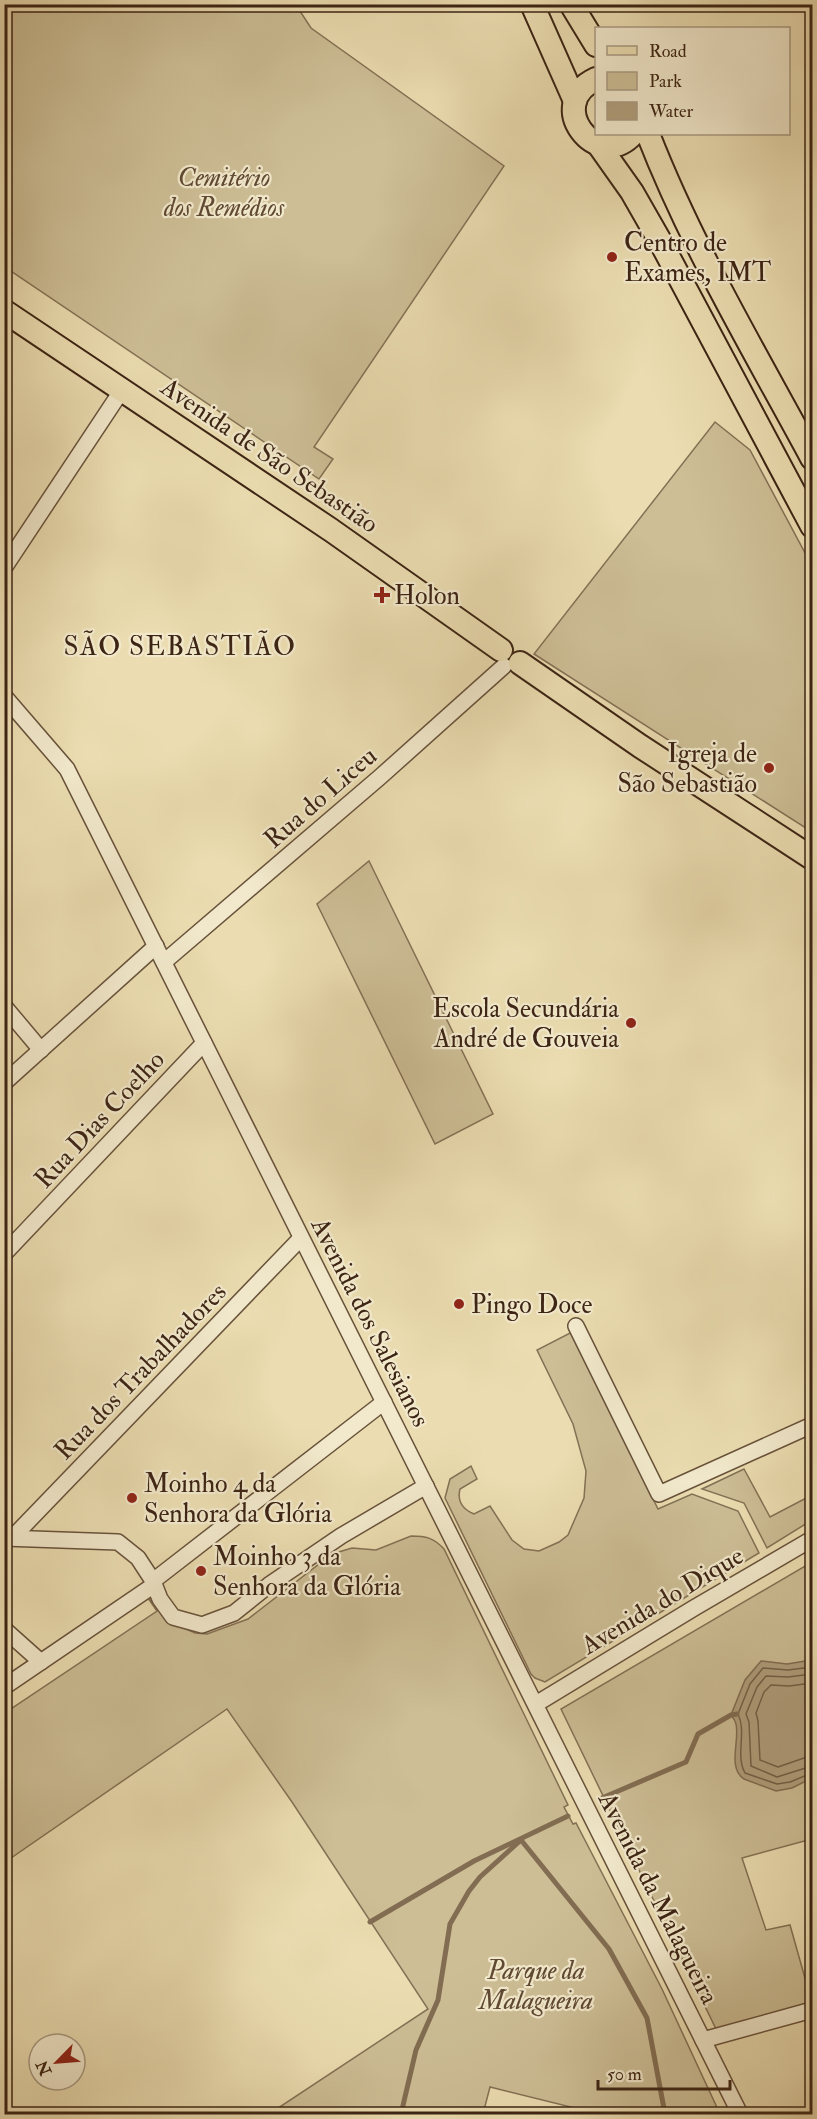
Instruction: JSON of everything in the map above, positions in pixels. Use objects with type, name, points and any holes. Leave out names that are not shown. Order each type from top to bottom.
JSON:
[{"type":"main road","points":[[532,4],[575,101]]},
{"type":"main road","points":[[571,4],[595,42]]},
{"type":"main road","points":[[595,80],[588,82],[580,90],[575,101],[576,123],[582,133],[598,144],[632,192],[813,526]]},
{"type":"main road","points":[[598,144],[609,145],[621,142],[632,135]]},
{"type":"main road","points":[[648,135],[664,176],[688,227],[813,458]]},
{"type":"main road","name":"Avenida de São Sebastião","points":[[4,310],[331,530],[508,660],[813,858]]},
{"type":"street","points":[[4,568],[122,390]]},
{"type":"street","name":"Rua do Liceu","points":[[164,962],[388,771],[508,660]]},
{"type":"street","points":[[4,696],[67,769],[156,946],[4,1083]]},
{"type":"street","name":"Avenida dos Salesianos","points":[[156,946],[536,1704]]},
{"type":"street","points":[[4,1006],[41,1050]]},
{"type":"street","name":"Rua Dias Coelho","points":[[4,1254],[204,1043]]},
{"type":"street","name":"Rua dos Trabalhadores","points":[[8,1538],[301,1238]]},
{"type":"street","points":[[576,1326],[659,1494],[813,1425]]},
{"type":"street","points":[[4,1687],[155,1588],[384,1402]]},
{"type":"street","points":[[8,1538],[118,1542],[138,1558],[173,1617],[202,1625],[234,1613],[269,1585],[341,1536],[426,1486]]},
{"type":"street","name":"Avenida do Dique","points":[[536,1704],[813,1539]]},
{"type":"street","points":[[4,1629],[41,1662]]},
{"type":"street","name":"Avenida da Malagueira","points":[[536,1704],[740,2115]]},
{"type":"street","points":[[703,2040],[813,2010]]},
{"type":"green space","name":"Cemitério dos Remédios","points":[[4,5],[296,5],[311,28],[504,166],[314,447],[333,459],[319,479],[5,267]]},
{"type":"green space","points":[[715,422],[750,450],[812,566],[812,832],[534,654]]},
{"type":"green space","points":[[369,861],[493,1114],[435,1144],[317,904]]},
{"type":"green space","points":[[572,1332],[658,1509],[692,1494],[738,1511],[759,1553],[545,1682],[531,1674],[445,1498],[450,1479],[471,1466],[477,1479],[460,1489],[459,1493],[461,1504],[466,1510],[474,1514],[490,1506],[512,1540],[524,1549],[539,1551],[568,1535],[584,1498],[586,1471],[573,1424],[537,1350]]},
{"type":"green space","points":[[744,1469],[770,1517],[812,1495],[812,1520],[767,1548],[744,1503],[702,1489]]},
{"type":"green space","name":"Parque da Malagueira","points":[[411,1536],[429,1538],[444,1549],[568,1805],[564,1807],[573,1824],[576,1823],[662,1989],[720,2114],[582,2114],[583,2110],[490,2087],[483,2114],[269,2114],[428,2009],[292,1802],[227,1709],[11,1858],[5,1857],[5,1713],[157,1611],[148,1598],[180,1626],[195,1633],[207,1634],[248,1619],[332,1554],[352,1548],[376,1550]]},
{"type":"green space","points":[[812,1562],[812,1839],[742,1858],[766,1930],[790,1925],[812,2003],[717,2031],[561,1709]]},
{"type":"water","points":[[812,1660],[812,1778],[792,1788],[776,1791],[744,1779],[736,1768],[737,1731],[736,1723],[731,1715],[745,1680],[761,1661],[787,1664]]},
{"type":"waterway","points":[[602,1798],[686,1762],[698,1734],[731,1715],[737,1714]]},
{"type":"waterway","points":[[370,1922],[474,1861],[568,1816]]},
{"type":"waterway","points":[[401,2114],[416,2050],[438,2000],[450,1924],[480,1877],[521,1840],[609,1949],[647,2018],[665,2114]]},
{"type":"place","name":"Centro de Exames, IMT","points":[[612,257]]},
{"type":"place","name":"Holon","points":[[382,595]]},
{"type":"place","name":"Igreja de São Sebastião","points":[[769,768]]},
{"type":"place","name":"Escola Secundária André de Gouveia","points":[[631,1023]]},
{"type":"place","name":"Pingo Doce","points":[[459,1304]]},
{"type":"place","name":"Moinho 4 da Senhora da Glória","points":[[132,1498]]},
{"type":"place","name":"Moinho 3 da Senhora da Glória","points":[[201,1571]]},
{"type":"district","name":"SÃO SEBASTIÃO","points":[[180,646]]}]
